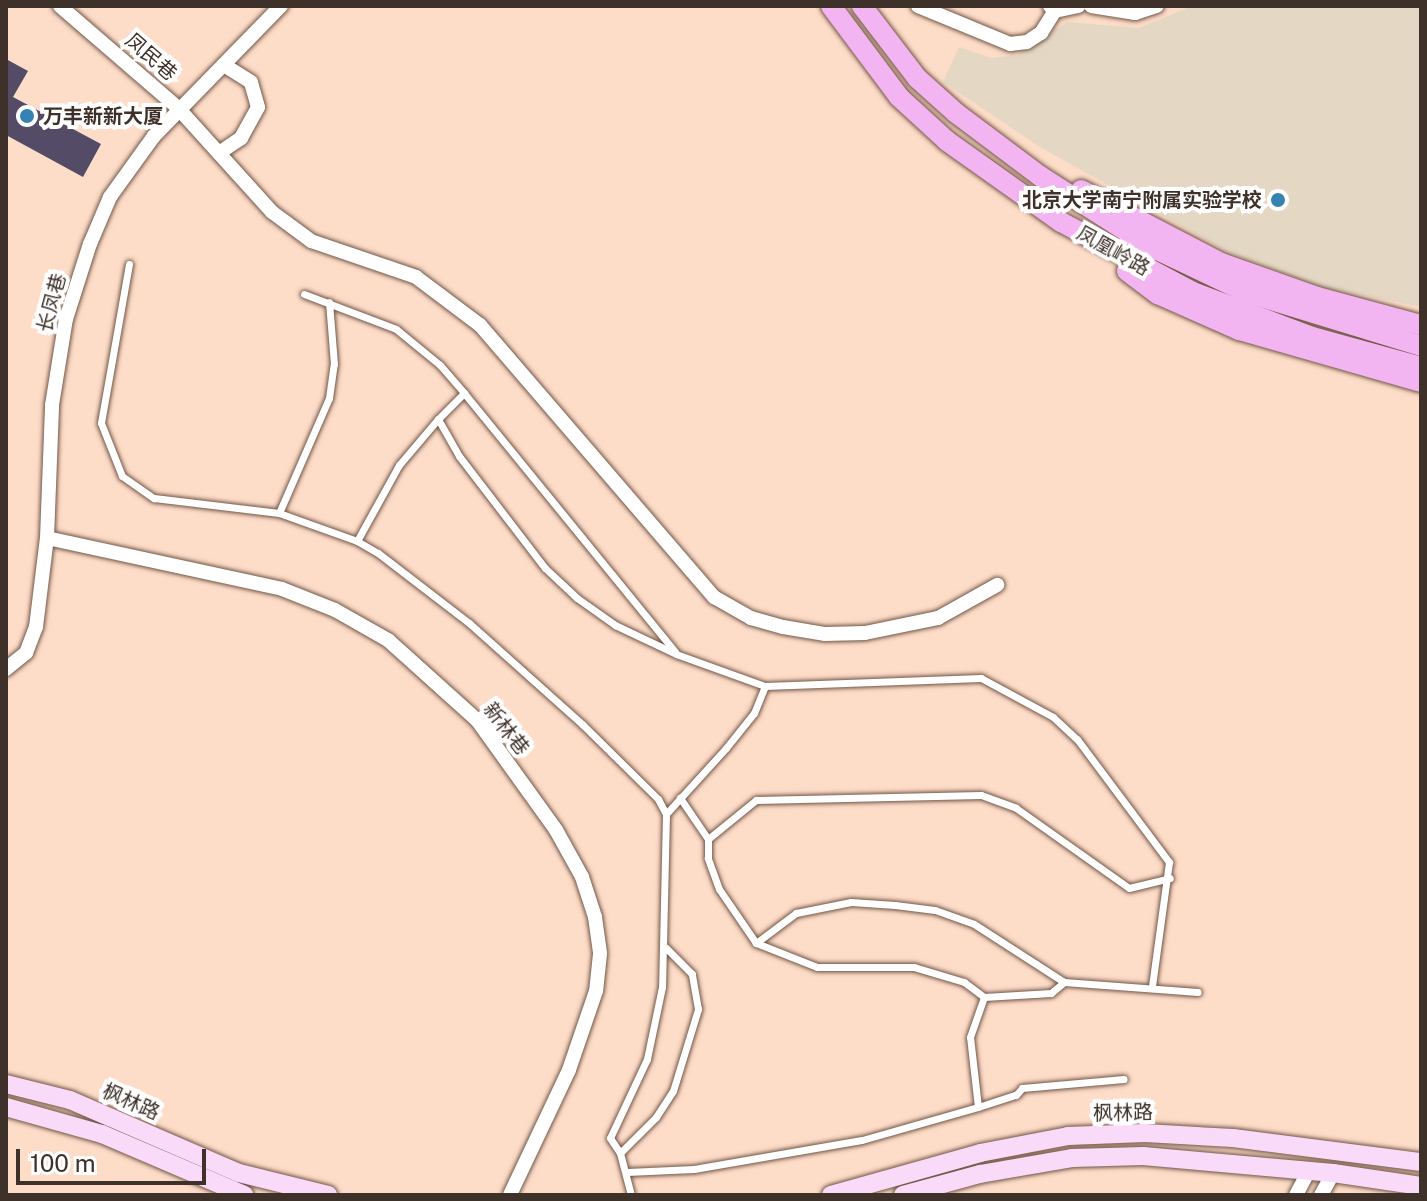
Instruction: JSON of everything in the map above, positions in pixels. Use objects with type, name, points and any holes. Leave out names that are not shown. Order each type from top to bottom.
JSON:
[{"type":"main road","name":"凤凰岭路","points":[[831,6],[899,97],[923,119],[1011,189],[1080,234],[1193,292],[1312,337],[1421,367]]},
{"type":"main road","name":"凤凰岭路","points":[[862,6],[917,78],[1021,162],[1171,258],[1221,282],[1318,316],[1421,346]]},
{"type":"main road","points":[[1021,162],[1221,263],[1317,297],[1421,325]]},
{"type":"main road","points":[[1080,234],[1158,294],[1181,306],[1292,349],[1421,382]]},
{"type":"main road","name":"枫林路","points":[[6,1084],[70,1100],[239,1173],[328,1195]]},
{"type":"main road","name":"枫林路","points":[[6,1107],[102,1134],[244,1195]]},
{"type":"main road","name":"枫林路","points":[[831,1195],[980,1153],[1068,1136],[1145,1133],[1233,1138],[1421,1162]]},
{"type":"main road","points":[[903,1195],[980,1174],[1072,1158],[1143,1156],[1333,1173],[1421,1186]]},
{"type":"street","name":"凤民巷","points":[[60,6],[178,108],[272,212],[311,241],[416,277],[480,325],[685,567],[714,597],[751,618],[825,634],[865,633],[938,618],[997,585]]},
{"type":"street","name":"长凤巷","points":[[6,669],[26,653],[36,627],[47,538],[52,405],[66,319],[110,197],[178,108],[281,6]]},
{"type":"street","points":[[918,6],[1010,44],[1027,42],[1041,33],[1053,9],[1078,6]]},
{"type":"street","points":[[1091,6],[1135,13],[1157,6]]},
{"type":"street","points":[[219,153],[241,138],[258,107],[251,82],[224,65]]},
{"type":"street","name":"新林巷","points":[[47,538],[282,589],[335,610],[388,640],[477,720],[556,830],[582,877],[595,917],[600,954],[596,991],[569,1070],[510,1195]]},
{"type":"street","points":[[1296,1195],[1308,1172]]},
{"type":"street","points":[[1321,1195],[1333,1173]]},
{"type":"lane","points":[[129,264],[101,423],[122,476],[137,488],[172,503],[279,513],[357,541],[418,581],[582,724],[658,799],[666,814],[661,872],[666,948],[647,1059],[610,1138],[620,1153],[631,1195]]},
{"type":"lane","points":[[304,294],[396,329],[464,393],[676,654]]},
{"type":"lane","points":[[279,513],[329,398],[334,364],[329,302]]},
{"type":"lane","points":[[357,541],[399,465],[464,393]]},
{"type":"lane","points":[[438,419],[481,490],[545,568],[615,625],[676,654],[765,686],[839,687],[954,677],[1001,685],[1036,704],[1077,739],[1163,849],[1170,878],[1152,986]]},
{"type":"lane","points":[[666,814],[754,713],[765,686]]},
{"type":"lane","points":[[708,839],[756,800],[981,795],[1016,808],[1129,888],[1170,878]]},
{"type":"lane","points":[[680,798],[708,839],[719,889],[756,943],[817,967],[914,967],[964,982],[984,997],[1051,993],[1064,982]]},
{"type":"lane","points":[[756,943],[796,913],[851,902],[935,910],[1000,938],[1064,982],[1152,986],[1198,992]]},
{"type":"lane","points":[[620,1153],[656,1117],[673,1091],[698,1009],[692,974],[666,948]]},
{"type":"lane","points":[[978,1107],[970,1037],[984,997]]},
{"type":"lane","points":[[627,1172],[694,1169],[862,1140],[1016,1095],[1022,1088],[1124,1079]]},
{"type":"shaded area","name":"北京大学南宁附属实验学校","points":[[1192,6],[1421,6],[1421,307],[1322,287],[1228,252],[1040,147],[943,82],[959,47],[991,58],[1017,55],[1067,22],[1139,28]]},
{"type":"building","name":"万丰新新大厦","points":[[6,59],[28,71],[13,97],[101,144],[83,177],[6,135]]},
{"type":"place","name":"万丰新新大厦","points":[[27,116]]},
{"type":"place","name":"北京大学南宁附属实验学校","points":[[1278,200]]}]
